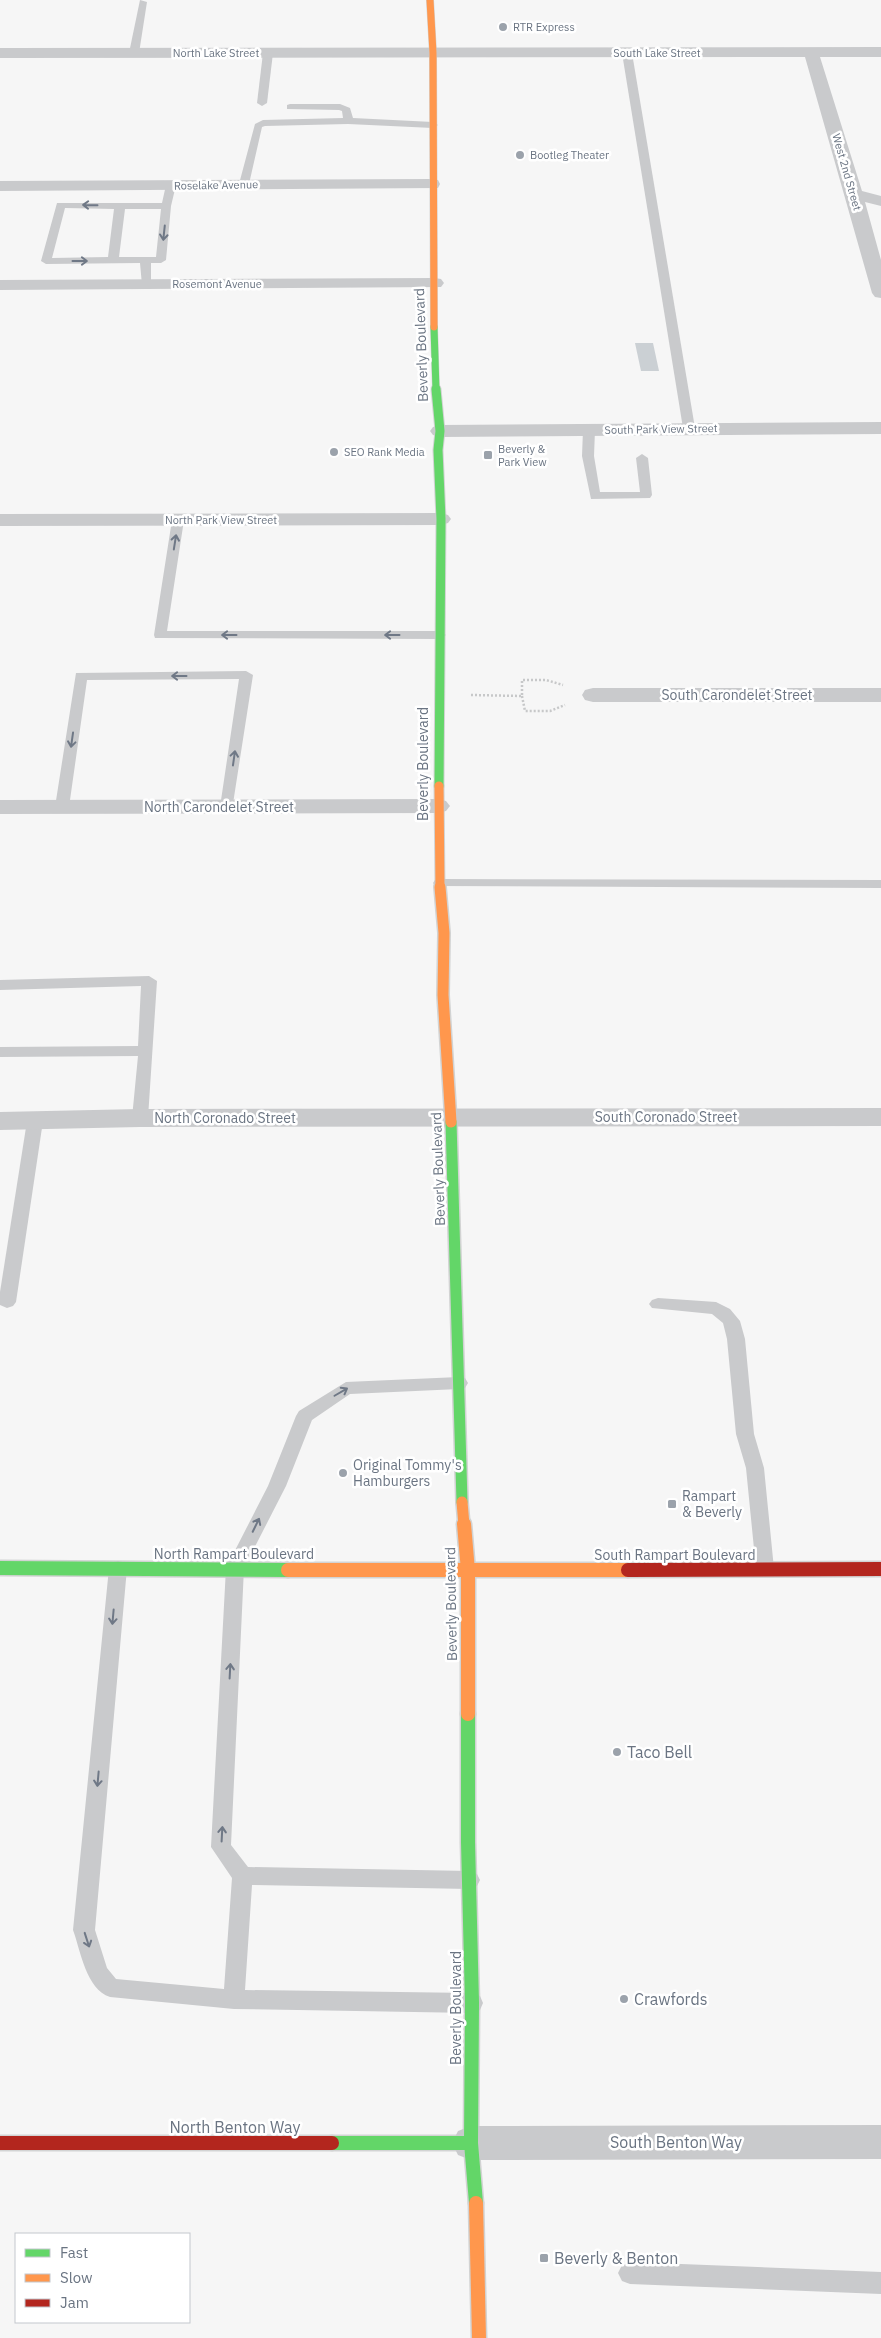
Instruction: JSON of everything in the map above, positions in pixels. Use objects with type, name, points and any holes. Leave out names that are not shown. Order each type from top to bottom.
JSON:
[{"type":"main road","name":"Beverly Boulevard","points":[[430,0],[435,283],[434,374],[440,431],[438,450],[441,519],[438,806],[440,884],[444,933],[443,995],[451,1118],[462,1501],[468,1571],[468,1813],[472,2003],[470,2143],[476,2196],[479,2338]]},
{"type":"main road","name":"North Rampart Boulevard","points":[[0,1568],[235,1568],[468,1571]]},
{"type":"main road","name":"South Rampart Boulevard","points":[[468,1571],[881,1569]]},
{"type":"main road","name":"North Benton Way","points":[[0,2143],[470,2143]]},
{"type":"street","name":"West 2nd Street","points":[[812,52],[881,293]]},
{"type":"street","name":"South Lake Street","points":[[432,53],[881,52]]},
{"type":"street","name":"North Lake Street","points":[[0,53],[432,53]]},
{"type":"street","name":"Roselake Avenue","points":[[0,186],[432,184]]},
{"type":"street","points":[[854,194],[881,201]]},
{"type":"street","name":"Rosemont Avenue","points":[[0,286],[435,283]]},
{"type":"street","name":"South Park View Street","points":[[440,431],[881,428]]},
{"type":"street","name":"North Park View Street","points":[[0,520],[441,519]]},
{"type":"street","name":"South Carondelet Street","points":[[593,695],[881,695]]},
{"type":"street","name":"North Carondelet Street","points":[[0,807],[438,806]]},
{"type":"street","name":"South Coronado Street","points":[[451,1118],[881,1117]]},
{"type":"street","name":"North Coronado Street","points":[[0,1121],[140,1118],[451,1118]]},
{"type":"street","name":"South Benton Way","points":[[470,2143],[881,2142]]},
{"type":"lane","points":[[134,53],[143,2]]},
{"type":"lane","points":[[262,103],[268,53]]},
{"type":"lane","points":[[627,53],[689,428]]},
{"type":"lane","points":[[290,107],[340,107],[347,110],[348,121]]},
{"type":"lane","points":[[244,184],[258,126],[263,123],[348,121],[433,125]]},
{"type":"lane","points":[[166,206],[61,205],[46,261],[161,260],[166,206],[172,185]]},
{"type":"lane","points":[[113,260],[120,205]]},
{"type":"lane","points":[[144,260],[147,285]]},
{"type":"lane","points":[[589,430],[588,456],[595,496],[646,495],[642,458]]},
{"type":"lane","points":[[178,520],[160,635],[440,635]]},
{"type":"lane","points":[[62,807],[81,676],[246,675],[227,807]]},
{"type":"lane","points":[[440,884],[881,884]]},
{"type":"lane","points":[[0,985],[149,981],[146,1051],[140,1118]]},
{"type":"lane","points":[[0,1052],[146,1051]]},
{"type":"lane","points":[[7,1302],[36,1121]]},
{"type":"lane","points":[[658,1304],[716,1308],[731,1321],[736,1339],[745,1434],[755,1468],[765,1569]]},
{"type":"lane","points":[[234,1999],[242,1876],[221,1848],[235,1568],[277,1486],[305,1416],[346,1388],[459,1383]]},
{"type":"lane","points":[[118,1568],[84,1930],[98,1973],[110,1988],[234,1999],[472,2003]]},
{"type":"lane","points":[[242,1876],[470,1880]]},
{"type":"lane","points":[[630,2273],[881,2283]]},
{"type":"path","points":[[522,680],[546,680],[593,695],[550,711],[525,711],[522,696],[522,680]]},
{"type":"path","points":[[438,694],[522,696]]},
{"type":"shaded area","points":[[635,343],[653,343],[659,371],[641,371]]},
{"type":"traffic: fast","points":[[434,327],[434,374],[440,431],[438,450],[441,519],[439,786]]},
{"type":"traffic: fast","points":[[451,1122],[462,1502]]},
{"type":"traffic: fast","points":[[0,1568],[288,1570]]},
{"type":"traffic: fast","points":[[468,1714],[468,1842],[472,2003],[471,2143],[476,2203]]},
{"type":"traffic: fast","points":[[332,2143],[471,2143]]},
{"type":"traffic: slow","points":[[430,0],[433,53],[434,327]]},
{"type":"traffic: slow","points":[[439,786],[440,883],[444,933],[443,995],[451,1122]]},
{"type":"traffic: slow","points":[[462,1502],[468,1571],[468,1714]]},
{"type":"traffic: slow","points":[[288,1570],[628,1570]]},
{"type":"traffic: slow","points":[[476,2203],[479,2338]]},
{"type":"traffic: jam","points":[[628,1570],[881,1569]]},
{"type":"traffic: jam","points":[[0,2143],[332,2143]]},
{"type":"place","name":"RTR Express","points":[[503,27]]},
{"type":"place","name":"Bootleg Theater","points":[[520,155]]},
{"type":"place","name":"SEO Rank Media","points":[[334,452]]},
{"type":"place","name":"Beverly & Park View","points":[[488,455]]},
{"type":"place","name":"Original Tommy's Hamburgers","points":[[343,1473]]},
{"type":"place","name":"Rampart & Beverly","points":[[672,1504]]},
{"type":"place","name":"Taco Bell","points":[[617,1752]]},
{"type":"place","name":"Crawfords","points":[[624,1999]]},
{"type":"place","name":"Beverly & Benton","points":[[544,2258]]}]
